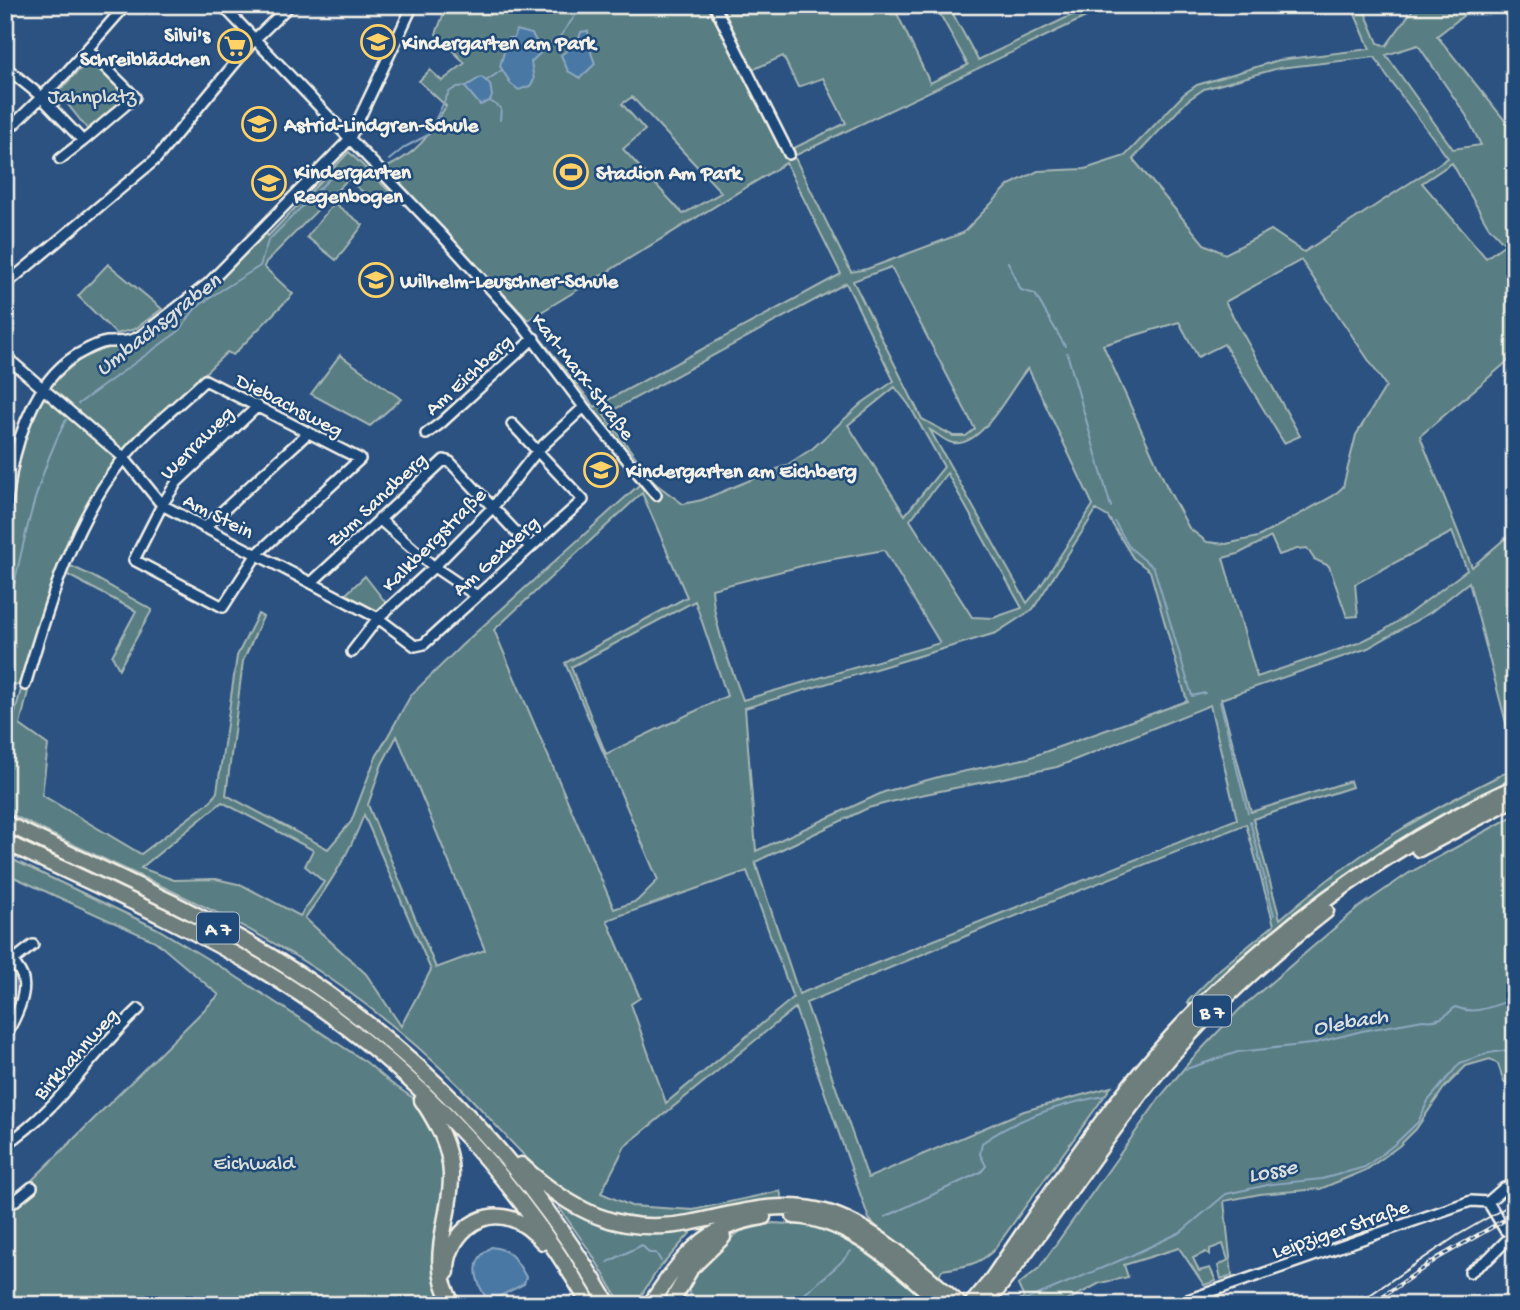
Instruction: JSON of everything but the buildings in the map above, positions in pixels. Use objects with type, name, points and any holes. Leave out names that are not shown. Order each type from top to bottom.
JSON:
[{"type":"highway","name":"B 7","points":[[971,1305],[1127,1091],[1199,1009],[1286,929],[1327,900],[1406,845],[1474,806],[1515,787]]},
{"type":"highway","name":"B 7","points":[[985,1305],[1160,1068],[1206,1016],[1292,938],[1330,909],[1409,855],[1515,798]]},
{"type":"highway","name":"A 7","points":[[5,823],[218,927],[297,973],[391,1042],[438,1084],[482,1129],[547,1209],[609,1305]]},
{"type":"highway","name":"A 7","points":[[5,842],[178,925],[262,970],[336,1019],[404,1074],[448,1116],[486,1158],[534,1218],[590,1305]]},
{"type":"highway","points":[[404,1074],[438,1124],[448,1150],[451,1186],[439,1254],[442,1279],[453,1305]]},
{"type":"highway","points":[[482,1129],[560,1198],[607,1220],[646,1227],[671,1226],[799,1207],[841,1217],[884,1243],[944,1298],[960,1305]]},
{"type":"highway","points":[[647,1305],[674,1261],[691,1244],[722,1223],[761,1213]]},
{"type":"highway","points":[[670,1305],[684,1278],[705,1251],[761,1213]]},
{"type":"highway","points":[[459,1305],[448,1278],[449,1254],[461,1233],[474,1223],[489,1217],[513,1219],[526,1226],[540,1238],[575,1280]]},
{"type":"highway","points":[[944,1298],[965,1294],[990,1282]]},
{"type":"street","points":[[5,133],[127,5]]},
{"type":"street","name":"Karl-Marx-Straße","points":[[222,5],[438,231],[534,338],[584,408],[656,495]]},
{"type":"street","points":[[5,285],[156,159],[254,40],[290,5]]},
{"type":"street","points":[[5,512],[19,442],[44,388],[59,368],[80,352],[105,342],[129,342],[139,337],[202,289],[349,140],[413,5]]},
{"type":"street","points":[[714,5],[789,154]]},
{"type":"street","points":[[60,159],[135,97],[87,49]]},
{"type":"street","points":[[5,67],[41,98],[83,141]]},
{"type":"street","name":"Am Eichberg","points":[[426,434],[441,424],[534,338]]},
{"type":"street","name":"Am Stein","points":[[5,356],[124,458],[162,505],[378,618]]},
{"type":"street","name":"Diebachsweg","points":[[124,458],[205,380],[360,459],[257,554]]},
{"type":"street","name":"Werraweg","points":[[257,554],[223,607],[134,560],[177,482],[258,406]]},
{"type":"street","name":"Kalkbergstraße","points":[[352,652],[378,618],[493,507],[538,450],[584,408]]},
{"type":"street","points":[[512,424],[538,450]]},
{"type":"street","points":[[204,528],[308,433]]},
{"type":"street","name":"Am Gexberg","points":[[378,618],[411,644],[419,646],[583,499],[538,450]]},
{"type":"street","points":[[25,685],[44,622],[72,546],[96,501],[124,458]]},
{"type":"street","name":"Zum Sandberg","points":[[312,582],[444,460],[450,462],[493,507]]},
{"type":"street","points":[[493,507],[530,547]]},
{"type":"street","points":[[379,519],[433,567],[477,596]]},
{"type":"street","points":[[9,964],[33,945]]},
{"type":"street","points":[[5,952],[9,964],[22,975],[24,986],[13,1022],[5,1037]]},
{"type":"street","name":"Birkhahnweg","points":[[5,1145],[44,1115],[103,1045],[139,1009]]},
{"type":"street","name":"Leipziger Straße","points":[[1173,1305],[1471,1201],[1488,1202],[1504,1188],[1515,1184]]},
{"type":"street","points":[[6,1207],[32,1187]]},
{"type":"street","points":[[1470,1272],[1513,1236],[1505,1230],[1488,1202]]},
{"type":"green space","points":[[447,5],[893,5],[930,83],[968,65],[935,5],[948,5],[978,60],[1093,5],[1111,5],[794,156],[851,272],[867,269],[963,233],[1009,185],[1038,171],[1085,169],[1125,156],[1184,94],[1197,85],[1279,60],[1370,49],[1351,5],[1362,5],[1378,43],[1386,46],[1416,5],[1477,5],[1437,36],[1515,133],[1515,151],[1507,159],[1515,170],[1515,242],[1512,242],[1515,244],[1515,355],[1420,436],[1472,567],[1515,530],[1515,757],[1469,582],[1431,612],[1368,648],[1221,699],[1251,812],[1350,781],[1352,787],[1253,819],[1280,919],[1335,874],[1392,835],[1515,768],[1515,778],[1409,835],[1351,873],[1282,928],[1195,1007],[1187,1002],[1220,969],[1274,925],[1246,824],[806,1003],[868,1178],[1024,1111],[1111,1087],[994,1250],[976,1262],[942,1270],[938,1277],[869,1219],[795,1008],[625,1146],[601,1193],[631,1206],[693,1210],[780,1191],[783,1202],[688,1218],[639,1219],[616,1216],[595,1209],[557,1185],[522,1154],[459,1086],[417,1047],[358,998],[303,961],[220,914],[5,811],[5,750],[22,686],[5,682],[5,525],[16,482],[19,455],[38,404],[47,387],[83,357],[108,347],[135,344],[144,339],[187,304],[264,232],[268,236],[349,152],[391,193],[379,206],[348,179],[266,262],[264,267],[293,294],[233,355],[227,352],[114,460],[70,541],[62,562],[152,610],[119,669],[112,656],[136,611],[66,574],[33,670],[20,725],[48,745],[42,795],[141,854],[211,801],[217,792],[237,656],[258,614],[263,617],[243,661],[226,795],[328,849],[351,822],[375,759],[411,695],[462,645],[639,485],[537,341],[540,338],[595,407],[841,274],[786,163],[528,320],[386,168],[407,156],[422,143],[446,106],[419,81],[430,70],[442,81],[465,63],[436,34]],"holes":[[[1418,45],[1466,115],[1481,145],[1453,149],[1386,55]],[[783,56],[798,87],[823,78],[846,123],[790,150],[752,70]],[[1375,57],[1448,158],[1304,252],[1271,230],[1225,254],[1204,244],[1133,159],[1188,100],[1204,89],[1279,68]],[[632,97],[721,193],[683,214],[623,149],[645,130],[622,104]],[[1452,163],[1488,226],[1505,244],[1486,258],[1422,183]],[[1301,260],[1386,386],[1356,435],[1343,487],[1333,496],[1258,537],[1226,544],[1207,542],[1189,528],[1167,487],[1103,345],[1179,322],[1198,357],[1224,344],[1284,443],[1300,436],[1225,302]],[[891,267],[975,429],[966,436],[953,436],[922,419],[853,281]],[[846,283],[894,381],[862,403],[813,448],[787,465],[702,500],[683,504],[656,484],[604,415]],[[1028,368],[1093,505],[1027,603],[930,430],[950,442],[964,442],[975,436],[995,415]],[[895,387],[909,405],[944,467],[905,515],[848,425]],[[947,473],[1022,608],[993,618],[972,617],[910,520]],[[642,493],[687,597],[565,663],[658,880],[637,901],[614,909],[494,630]],[[1096,510],[1108,517],[1133,558],[1150,571],[1187,701],[1028,758],[942,776],[884,792],[756,851],[745,708],[996,633],[1033,609]],[[1452,532],[1467,570],[1406,616],[1358,643],[1257,677],[1223,558],[1238,554],[1271,537],[1279,555],[1307,548],[1314,559],[1329,566],[1347,617],[1358,616],[1355,584]],[[884,550],[940,643],[743,700],[716,617],[712,589],[817,562]],[[695,601],[727,696],[606,754],[571,667]],[[1210,705],[1237,819],[799,994],[755,862],[868,808],[1057,767]],[[397,736],[485,950],[436,968],[368,805],[382,764]],[[222,802],[313,850],[305,866],[324,882],[300,916],[242,885],[216,879],[174,880],[141,868]],[[364,815],[431,970],[401,1026],[366,974],[305,918],[338,868]],[[747,871],[793,998],[666,1103],[631,1004],[640,998],[607,920]]]},
{"type":"green space","name":"Jahnplatz","points":[[92,57],[131,97],[89,131],[65,101],[58,106],[52,98]]},
{"type":"green space","points":[[334,203],[363,225],[336,260],[307,237]]},
{"type":"green space","points":[[108,264],[162,309],[135,329],[116,334],[78,296]]},
{"type":"green space","points":[[340,355],[401,399],[370,426],[311,394]]},
{"type":"green space","points":[[365,576],[386,603],[377,611],[345,595]]},
{"type":"green space","points":[[1515,815],[1515,1082],[1504,1082],[1498,1064],[1490,1059],[1466,1066],[1444,1088],[1416,1129],[1399,1146],[1366,1170],[1320,1189],[1260,1194],[1224,1201],[1232,1275],[1221,1279],[1218,1266],[1228,1260],[1223,1244],[1210,1249],[1210,1255],[1206,1252],[1193,1258],[1199,1271],[1210,1268],[1216,1281],[1204,1285],[1179,1248],[1124,1265],[1128,1277],[1100,1283],[1059,1305],[1008,1305],[1024,1298],[1018,1285],[1039,1268],[1161,1096],[1240,1009],[1358,908],[1409,873]]},
{"type":"green space","name":"Eichwald","points":[[5,856],[156,928],[226,970],[366,1062],[416,1100],[426,1111],[446,1160],[450,1305],[5,1305],[5,1207],[219,995],[155,941],[5,873]]},
{"type":"green space","points":[[556,1203],[590,1219],[622,1228],[693,1230],[657,1271],[635,1305],[622,1305],[591,1253]]},
{"type":"green space","points":[[773,1223],[806,1225],[826,1230],[888,1269],[931,1305],[676,1305],[698,1265],[741,1231]]},
{"type":"water","points":[[516,30],[532,34],[542,51],[531,62],[534,80],[530,86],[519,90],[511,84],[500,66],[508,38],[514,38]]},
{"type":"water","points":[[588,31],[589,46],[595,64],[580,78],[568,71],[561,55],[578,42],[581,32]]},
{"type":"water","points":[[481,77],[490,84],[492,96],[490,101],[480,105],[465,87]]},
{"type":"water","points":[[491,1247],[508,1253],[526,1277],[524,1284],[490,1301],[480,1287],[476,1270],[480,1257]]},
{"type":"waterway","name":"Umbachsgraben","points":[[540,49],[558,39],[583,5]]},
{"type":"waterway","name":"Umbachsgraben","points":[[585,5],[602,5]]},
{"type":"waterway","name":"Umbachsgraben","points":[[486,81],[502,70]]},
{"type":"waterway","name":"Umbachsgraben","points":[[389,160],[405,147],[428,135],[449,92],[457,87],[467,86]]},
{"type":"waterway","points":[[490,101],[501,108],[500,120]]},
{"type":"waterway","name":"Umbachsgraben","points":[[78,404],[179,331],[195,309],[212,296],[260,266],[268,241],[331,177],[344,169],[376,179]]},
{"type":"waterway","points":[[1008,262],[1021,290],[1035,294],[1065,346]]},
{"type":"waterway","points":[[1067,353],[1111,507]]},
{"type":"waterway","name":"Umbachsgraben","points":[[5,625],[36,494],[66,420]]},
{"type":"waterway","points":[[1115,522],[1129,547],[1154,568],[1192,696],[1205,693]]},
{"type":"waterway","points":[[1220,702],[1248,813]]},
{"type":"waterway","points":[[1250,821],[1274,915]]},
{"type":"waterway","name":"Olebach","points":[[1186,1069],[1238,1052],[1311,1044],[1362,1031],[1437,1019],[1455,1007],[1478,1010],[1515,999]]},
{"type":"waterway","name":"Losse","points":[[1014,1305],[1181,1232],[1226,1194],[1272,1184],[1322,1179],[1365,1167],[1418,1122],[1428,1101],[1460,1063],[1489,1053],[1515,1049]]},
{"type":"waterway","name":"Olebach","points":[[885,1217],[981,1172],[986,1166],[980,1154],[982,1143],[1010,1126],[1056,1108],[1104,1096]]},
{"type":"waterway","name":"Olebach","points":[[608,1262],[642,1245],[649,1253],[656,1253],[661,1261]]},
{"type":"waterway","name":"Olebach","points":[[794,1305],[851,1251]]},
{"type":"waterway","name":"Olebach","points":[[688,1289],[696,1305]]},
{"type":"waterway","name":"Olebach","points":[[523,1305],[542,1295]]},
{"type":"tram line","points":[[1355,1305],[1458,1235],[1515,1202]]},
{"type":"railway","points":[[1370,1305],[1438,1258],[1515,1214]]},
{"type":"place","name":"Kindergarten am Park","points":[[378,42]]},
{"type":"place","name":"Silvi's Schreiblädchen","points":[[235,46]]},
{"type":"place","name":"Astrid-Lindgren-Schule","points":[[259,124]]},
{"type":"place","name":"Stadion Am Park","points":[[571,172]]},
{"type":"place","name":"Kindergarten Regenbogen","points":[[269,183]]},
{"type":"place","name":"Wilhelm-Leuschner-Schule","points":[[376,280]]},
{"type":"place","name":"Kindergarten am Eichberg","points":[[601,470]]}]
